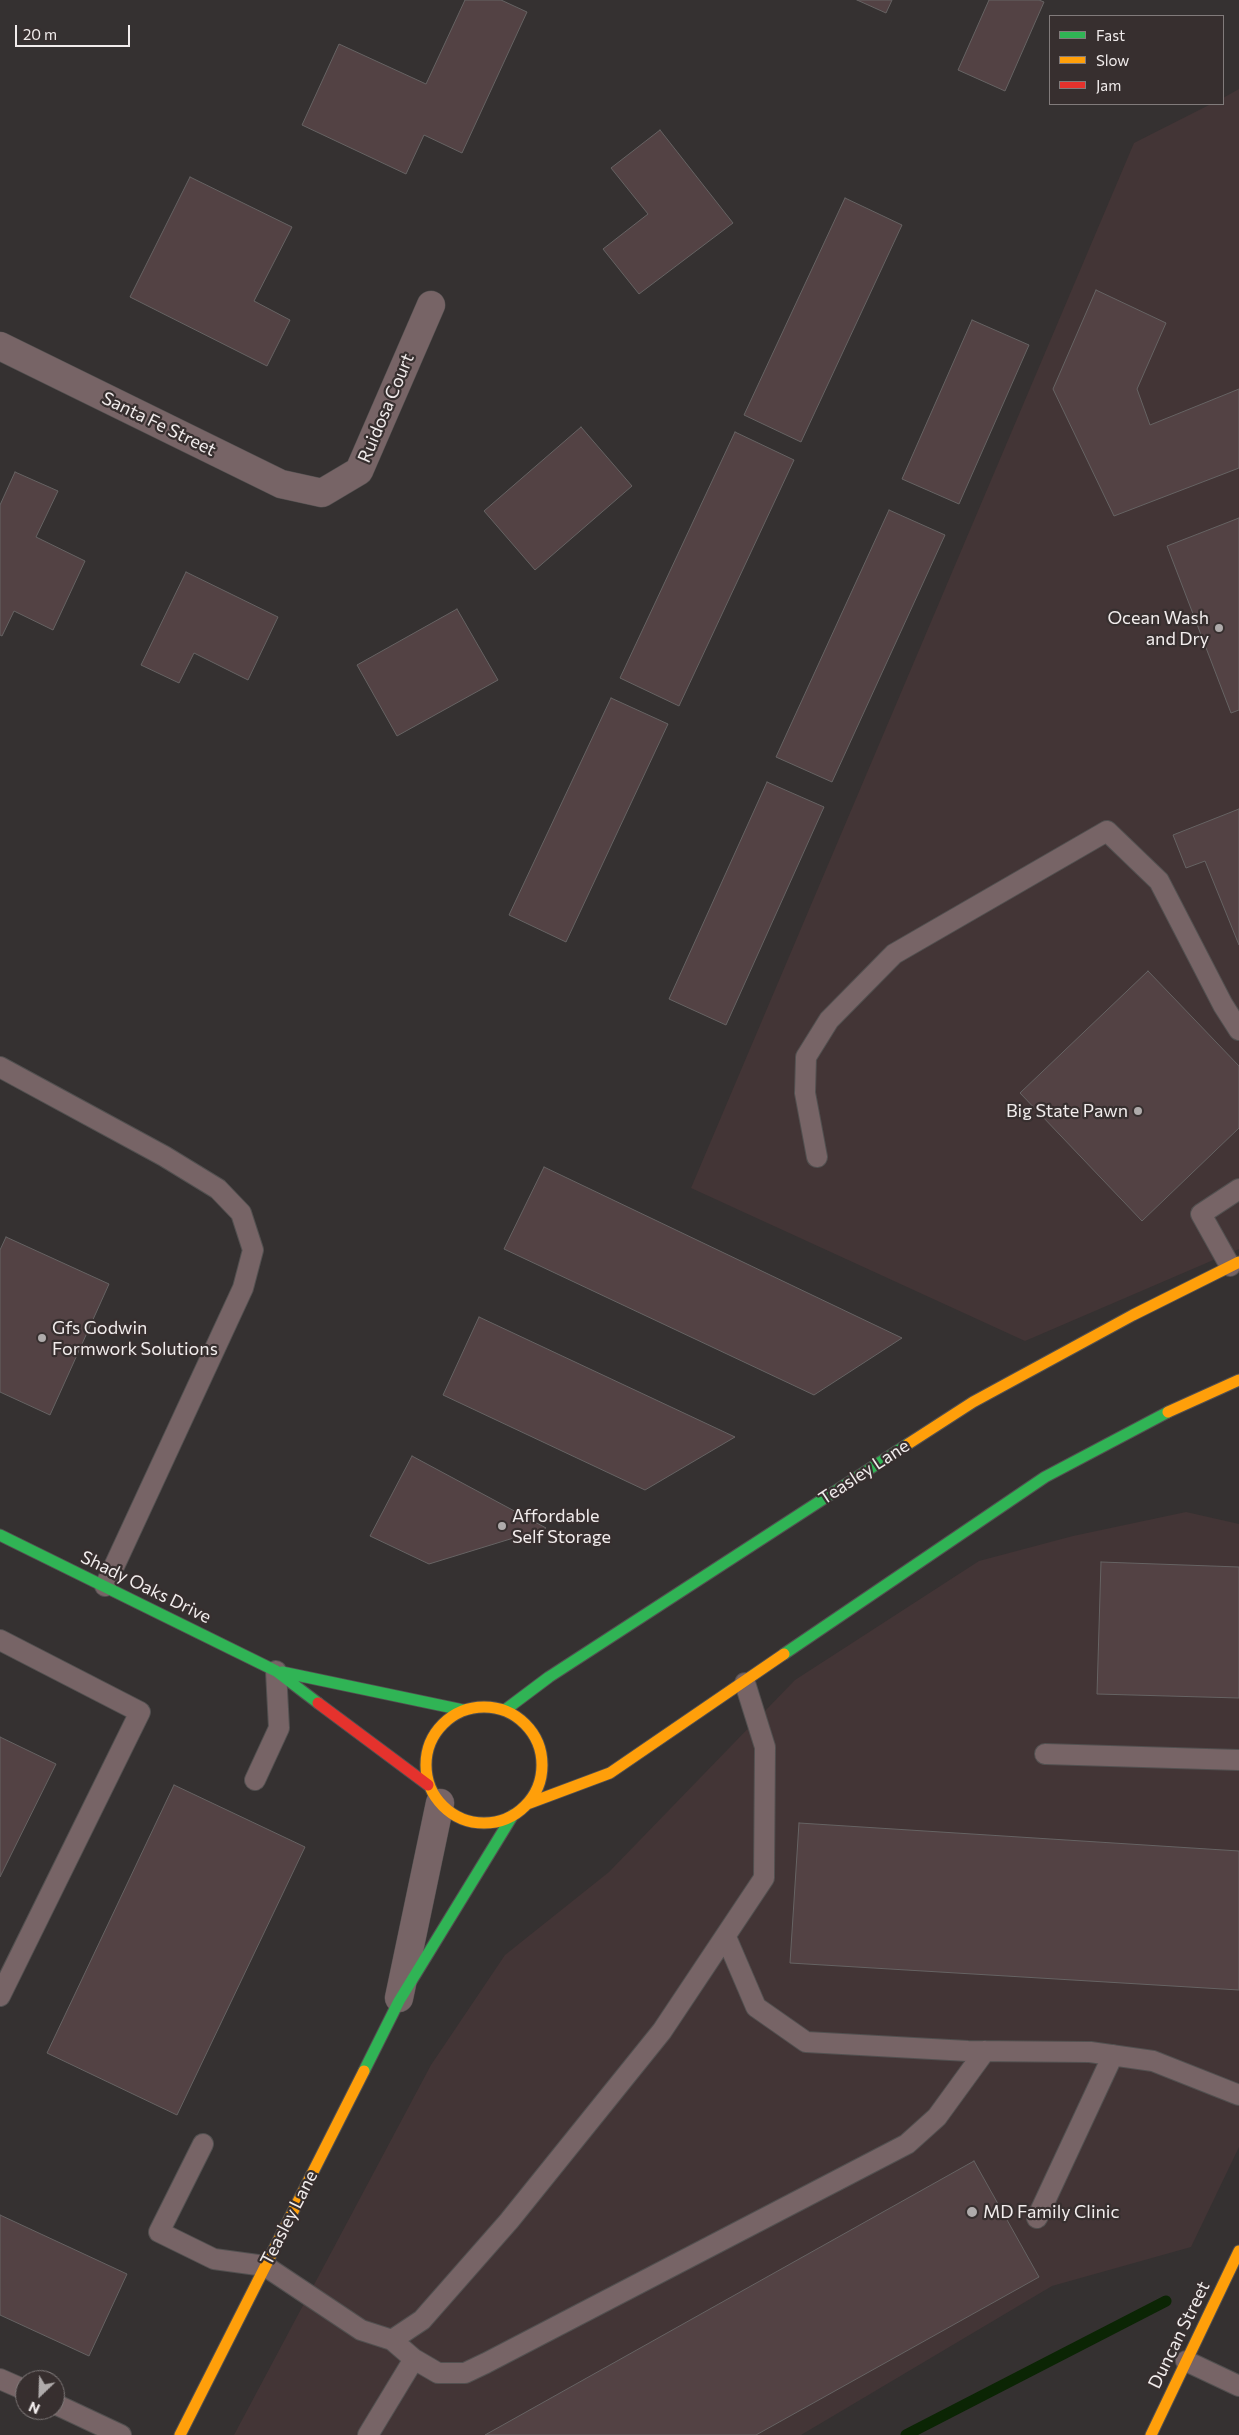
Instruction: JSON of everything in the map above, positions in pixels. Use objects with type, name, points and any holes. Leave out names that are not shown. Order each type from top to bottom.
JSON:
[{"type":"street","name":"Ruidosa Court","points":[[322,493],[359,471],[431,305]]},
{"type":"street","name":"Santa Fe Street","points":[[0,346],[280,484],[322,493]]},
{"type":"street","name":"Teasley Lane","points":[[505,1710],[557,1671],[973,1402],[1234,1264]]},
{"type":"street","points":[[528,1804],[537,1788],[542,1770],[540,1751],[533,1734],[521,1720],[505,1710],[484,1706],[462,1710],[443,1722],[430,1740],[425,1762],[434,1794],[458,1817],[476,1823],[495,1822],[513,1816],[528,1804],[610,1773],[1046,1477],[1147,1422],[1239,1380]]},
{"type":"street","name":"Shady Oaks Drive","points":[[0,1535],[276,1671],[434,1794]]},
{"type":"street","name":"Shady Oaks Drive","points":[[276,1671],[462,1710]]},
{"type":"street","name":"Teasley Lane","points":[[399,2001],[434,1794]]},
{"type":"street","name":"Teasley Lane","points":[[180,2435],[399,2001],[513,1816]]},
{"type":"street","name":"Duncan Street","points":[[1151,2435],[1239,2251]]},
{"type":"lane","points":[[817,1156],[805,1093],[806,1057],[829,1020],[894,954],[1107,831],[1159,881],[1223,1005],[1239,1030]]},
{"type":"lane","points":[[0,1066],[164,1156],[218,1189],[241,1213],[253,1250],[243,1288],[105,1586]]},
{"type":"lane","points":[[1234,1264],[1202,1214],[1239,1189]]},
{"type":"lane","points":[[0,1640],[140,1712],[0,1996]]},
{"type":"lane","points":[[255,1780],[279,1728],[276,1671]]},
{"type":"lane","points":[[392,2340],[422,2320],[509,2221],[662,2031],[764,1878],[765,1747],[745,1683]]},
{"type":"lane","points":[[1045,1754],[1239,1760]]},
{"type":"lane","points":[[726,1937],[756,2007],[806,2042],[985,2051],[1090,2052],[1153,2061],[1239,2095]]},
{"type":"lane","points":[[203,2144],[159,2232],[214,2259],[265,2266],[361,2330],[392,2340],[414,2359],[438,2373],[465,2372],[907,2144],[937,2116],[985,2051]]},
{"type":"lane","points":[[1037,2218],[1113,2055]]},
{"type":"lane","points":[[368,2435],[414,2359]]},
{"type":"lane","points":[[1186,2360],[1239,2386]]},
{"type":"lane","points":[[0,2379],[15,2386]]},
{"type":"lane","points":[[65,2409],[121,2435]]},
{"type":"shaded area","points":[[1239,89],[1239,1249],[1025,1341],[691,1188],[1134,143],[1209,105],[1224,105],[1224,97]]},
{"type":"shaded area","points":[[1186,1512],[1239,1524],[1239,2147],[1191,2247],[1052,2286],[801,2435],[234,2435],[431,2065],[505,1955],[609,1872],[795,1680],[979,1561],[1073,1536]]},
{"type":"building","points":[[465,0],[501,0],[527,12],[462,153],[424,135],[406,174],[302,125],[339,44],[426,84]]},
{"type":"building","points":[[857,0],[892,0],[886,13]]},
{"type":"building","points":[[989,0],[1039,0],[1044,2],[1005,91],[958,70]]},
{"type":"building","points":[[660,130],[733,223],[639,294],[603,249],[648,214],[611,168]]},
{"type":"building","points":[[190,177],[292,227],[254,301],[290,320],[267,366],[130,297]]},
{"type":"building","points":[[845,198],[902,225],[801,442],[744,415]]},
{"type":"building","points":[[1096,290],[1166,323],[1137,389],[1150,425],[1239,389],[1239,468],[1114,516],[1053,389]]},
{"type":"building","points":[[972,320],[1029,345],[959,504],[902,479]]},
{"type":"building","points":[[581,427],[632,486],[535,570],[484,511]]},
{"type":"building","points":[[735,432],[794,460],[679,706],[620,678]]},
{"type":"building","points":[[15,472],[58,491],[36,537],[85,561],[53,630],[14,611],[2,636],[0,635],[0,505]]},
{"type":"building","points":[[889,510],[945,535],[832,782],[776,757]]},
{"type":"building","name":"Ocean Wash and Dry","points":[[1239,518],[1239,710],[1231,713],[1167,546]]},
{"type":"building","points":[[186,572],[278,617],[248,680],[194,653],[179,683],[141,665]]},
{"type":"building","points":[[457,609],[498,680],[397,736],[357,665]]},
{"type":"building","points":[[611,698],[668,724],[566,942],[509,915]]},
{"type":"building","points":[[767,782],[824,807],[726,1025],[669,999]]},
{"type":"building","points":[[1239,809],[1239,945],[1205,861],[1186,868],[1173,835]]},
{"type":"building","name":"Big State Pawn","points":[[1148,971],[1239,1066],[1239,1128],[1142,1221],[1020,1093]]},
{"type":"building","points":[[544,1167],[902,1338],[814,1395],[504,1249]]},
{"type":"building","name":"Gfs Godwin Formwork Solutions","points":[[6,1237],[109,1284],[50,1415],[0,1392],[0,1250]]},
{"type":"building","points":[[479,1317],[735,1437],[645,1490],[443,1395]]},
{"type":"building","points":[[412,1456],[546,1528],[429,1564],[370,1536]]},
{"type":"building","points":[[1101,1562],[1239,1567],[1239,1698],[1097,1694]]},
{"type":"building","points":[[0,1737],[56,1764],[0,1877]]},
{"type":"building","points":[[174,1785],[305,1847],[177,2115],[47,2053]]},
{"type":"building","points":[[799,1823],[1239,1851],[1239,1990],[790,1963]]},
{"type":"building","points":[[974,2161],[1039,2277],[756,2435],[485,2435]]},
{"type":"building","points":[[0,2215],[127,2274],[89,2356],[0,2315]]},
{"type":"waterway","points":[[906,2435],[1166,2301]]},
{"type":"traffic: fast","points":[[784,1654],[1045,1477],[1168,1412]]},
{"type":"traffic: fast","points":[[505,1710],[549,1677],[908,1444]]},
{"type":"traffic: fast","points":[[0,1535],[276,1671],[318,1703]]},
{"type":"traffic: fast","points":[[282,1672],[463,1710]]},
{"type":"traffic: fast","points":[[364,2071],[399,2001],[513,1815]]},
{"type":"traffic: slow","points":[[908,1444],[973,1402],[1133,1315],[1239,1262]]},
{"type":"traffic: slow","points":[[1168,1412],[1239,1380]]},
{"type":"traffic: slow","points":[[527,1804],[610,1773],[784,1654]]},
{"type":"traffic: slow","points":[[484,1707],[506,1711],[525,1724],[538,1743],[542,1765],[538,1787],[525,1806],[506,1819],[484,1823],[462,1819],[443,1806],[430,1787],[426,1765],[430,1743],[443,1724],[462,1711],[484,1707]]},
{"type":"traffic: slow","points":[[180,2435],[364,2071]]},
{"type":"traffic: slow","points":[[1151,2435],[1239,2251]]},
{"type":"traffic: jam","points":[[318,1703],[428,1785]]},
{"type":"place","name":"Ocean Wash and Dry","points":[[1219,628]]},
{"type":"place","name":"Big State Pawn","points":[[1138,1111]]},
{"type":"place","name":"Gfs Godwin Formwork Solutions","points":[[42,1338]]},
{"type":"place","name":"Affordable Self Storage","points":[[502,1526]]},
{"type":"place","name":"MD Family Clinic","points":[[972,2212]]}]
